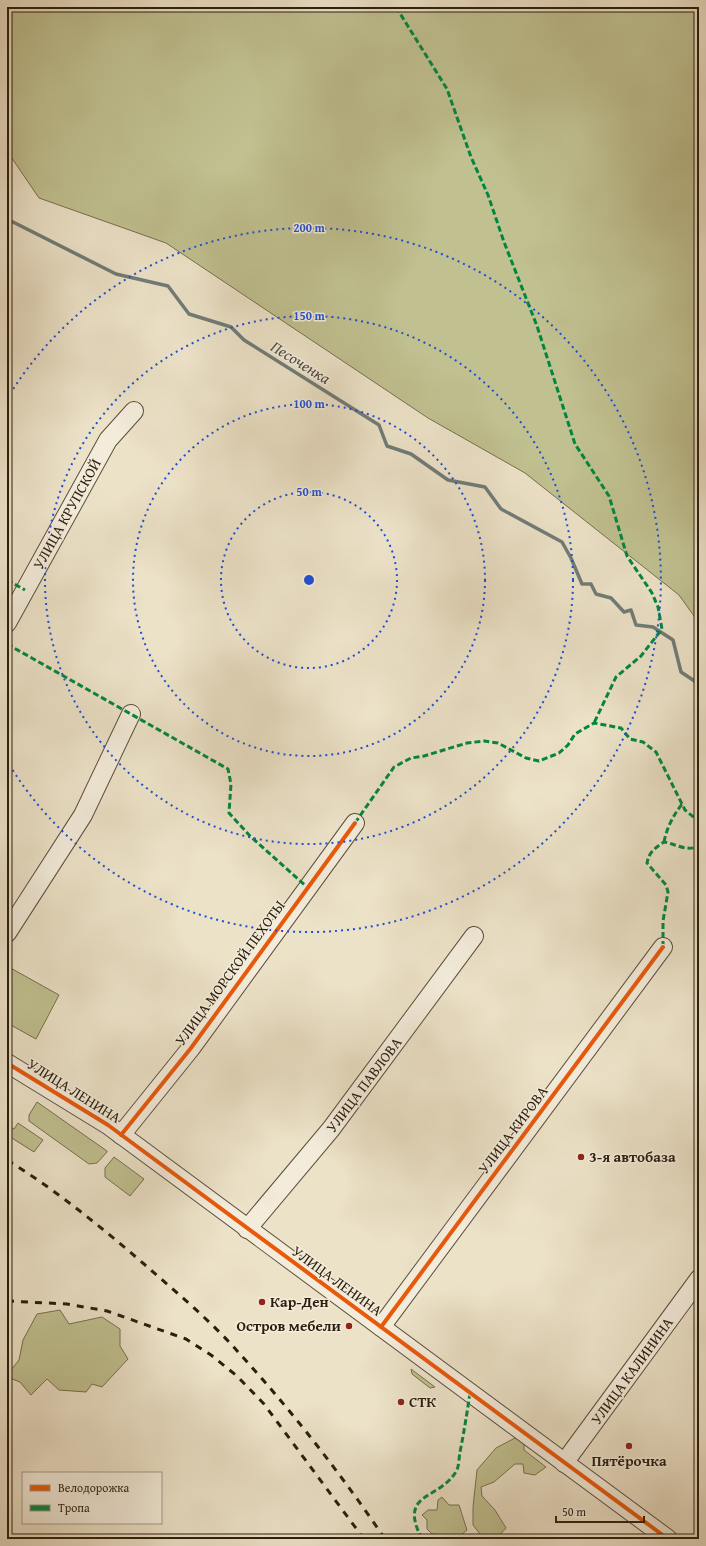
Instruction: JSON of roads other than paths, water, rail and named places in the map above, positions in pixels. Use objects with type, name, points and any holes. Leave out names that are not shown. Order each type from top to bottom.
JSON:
[{"type":"street","name":"УЛИЦА КРУПСКОЙ","points":[[7,623],[108,440],[134,411]]},
{"type":"street","points":[[7,933],[83,815],[131,714]]},
{"type":"street","name":"УЛИЦА МОРСКОЙ ПЕХОТЫ","points":[[121,1135],[191,1048],[355,823]]},
{"type":"street","name":"УЛИЦА ПАВЛОВА","points":[[247,1229],[331,1129],[474,936]]},
{"type":"street","name":"УЛИЦА КИРОВА","points":[[381,1327],[663,947]]},
{"type":"street","name":"УЛИЦА ЛЕНИНА","points":[[7,1063],[121,1135],[668,1539]]},
{"type":"street","name":"УЛИЦА КАЛИНИНА","points":[[564,1463],[699,1279]]},
{"type":"waterway","name":"Песоченка","points":[[7,219],[116,274],[168,286],[189,314],[231,327],[244,340],[379,425],[387,446],[411,454],[448,480],[485,487],[501,509],[562,542],[571,558],[582,584],[591,584],[596,594],[611,598],[624,612],[631,610],[636,625],[653,627],[673,640],[681,672],[699,684]]},
{"type":"railway","points":[[7,1160],[61,1196],[128,1250],[169,1285],[228,1341],[297,1420],[351,1491],[385,1539]]},
{"type":"railway","points":[[7,1301],[67,1304],[107,1311],[186,1339],[211,1355],[237,1376],[264,1404],[364,1539]]},
{"type":"place","name":"3-я автобаза","points":[[581,1157]]},
{"type":"place","name":"Кар-Ден","points":[[262,1302]]},
{"type":"place","name":"Остров мебели","points":[[349,1326]]},
{"type":"place","name":"СТК","points":[[401,1402]]},
{"type":"place","name":"Пятёрочка","points":[[629,1446]]}]
